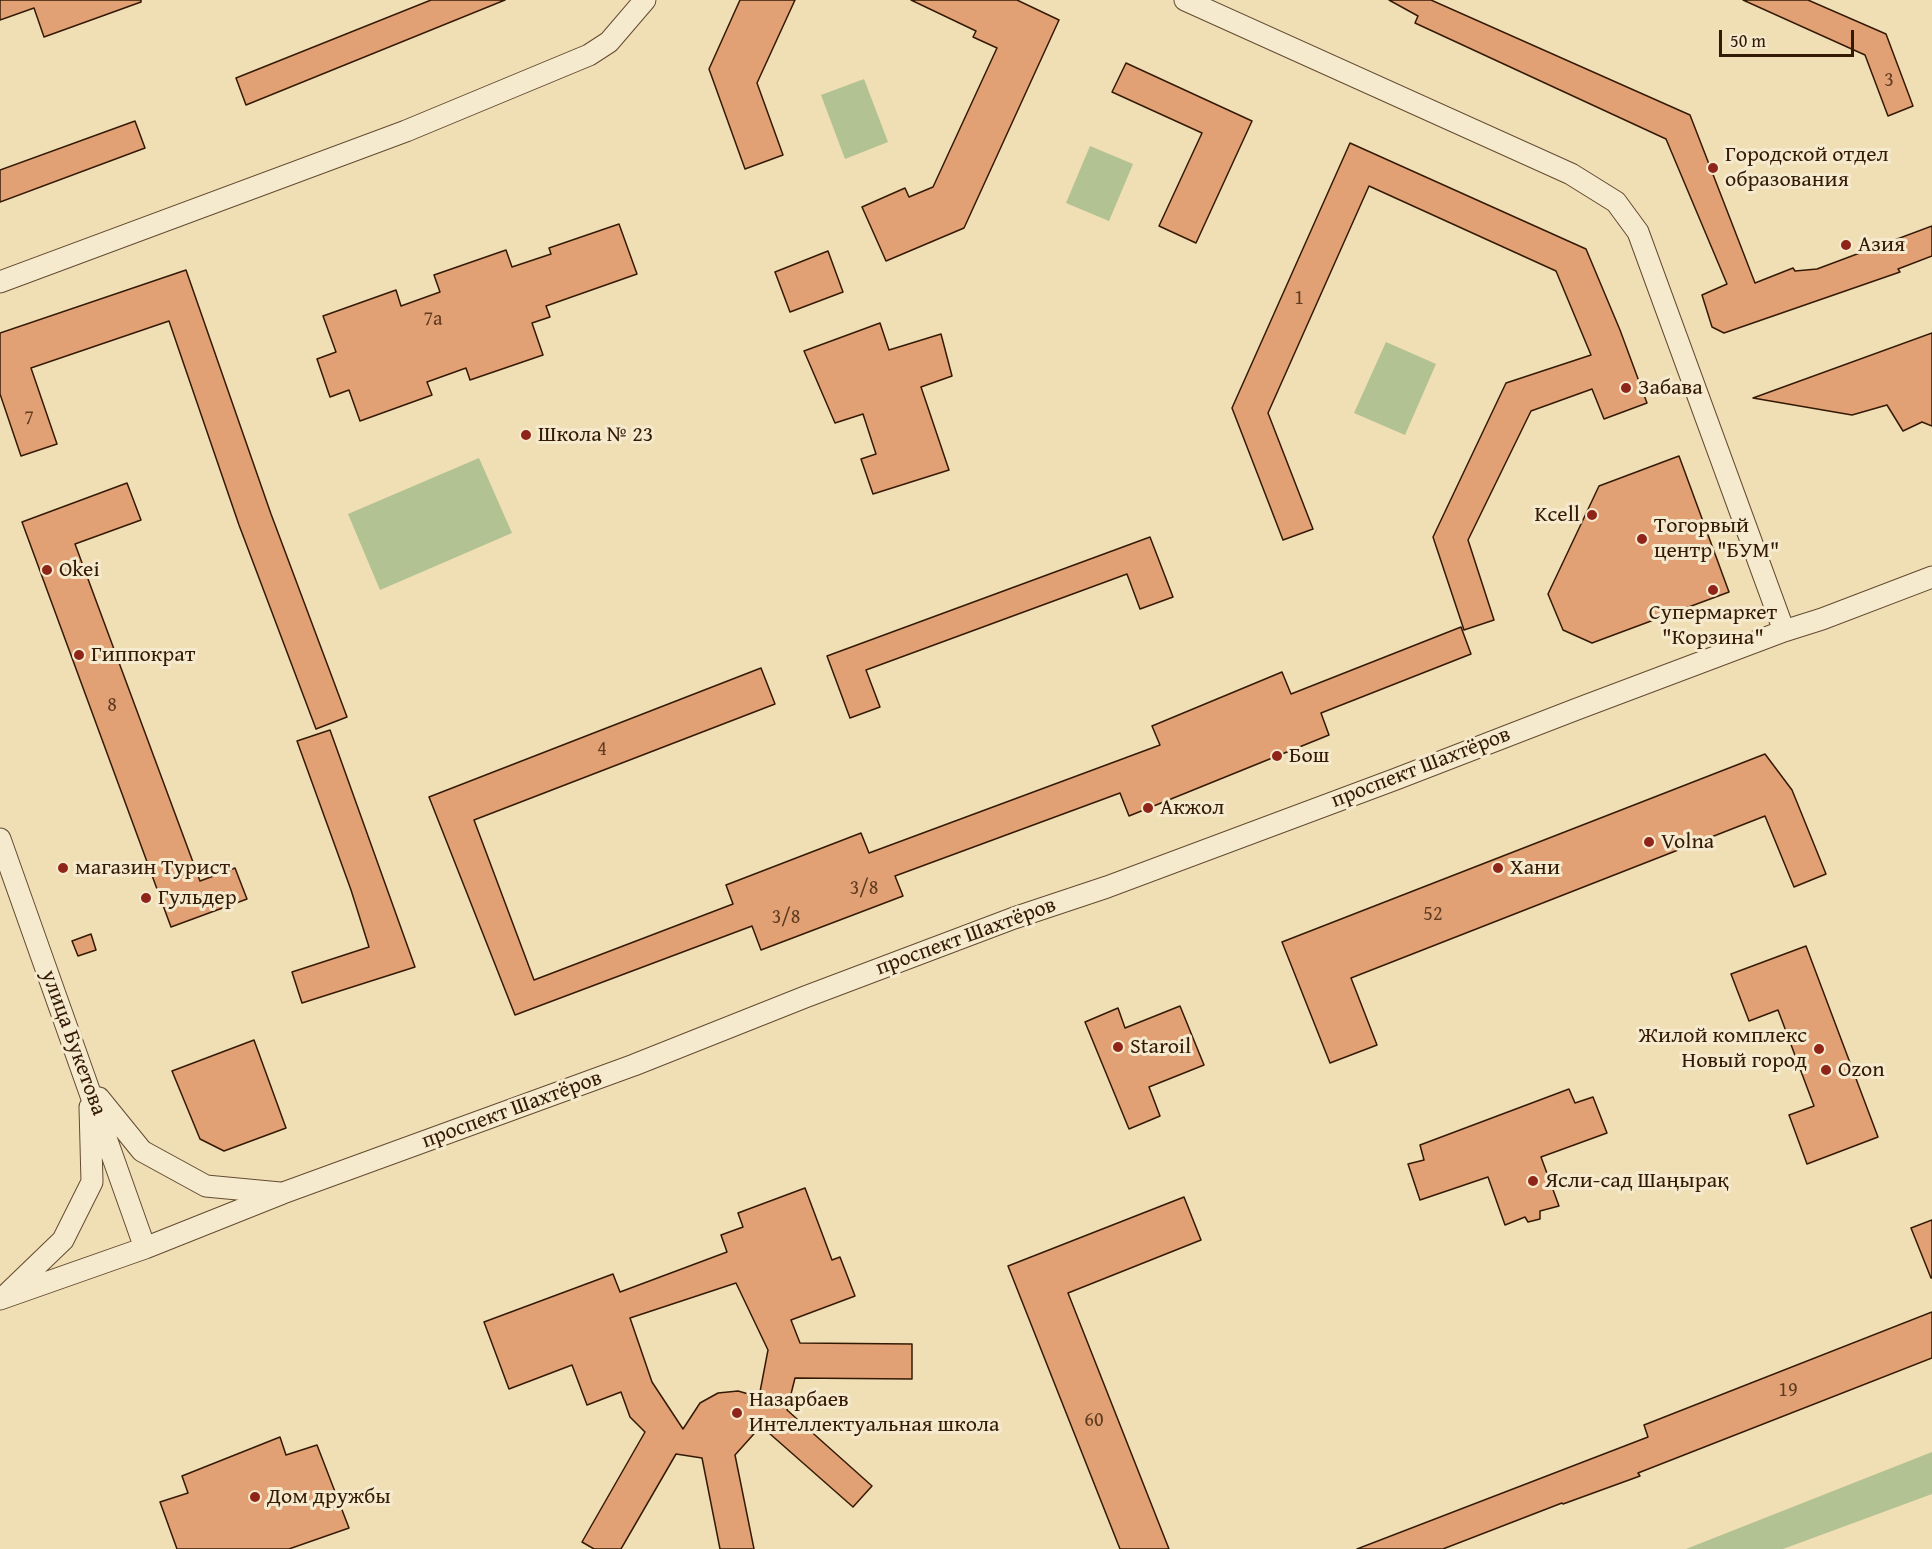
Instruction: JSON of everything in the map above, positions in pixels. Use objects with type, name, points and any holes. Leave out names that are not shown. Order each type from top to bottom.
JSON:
[{"type":"street","points":[[0,282],[406,131],[589,55],[609,42],[645,0]]},
{"type":"street","points":[[1185,0],[1571,174],[1616,202],[1638,232],[1784,631]]},
{"type":"street","name":"проспект Шахтёров","points":[[1,1299],[145,1248],[283,1193],[634,1065],[992,926],[1107,887],[1932,577]]},
{"type":"street","name":"улица Букетова","points":[[0,839],[145,1248]]},
{"type":"street","points":[[89,1087],[142,1151],[206,1186],[283,1193]]},
{"type":"street","points":[[1,1299],[63,1240],[92,1182],[89,1087]]},
{"type":"green space","points":[[864,79],[888,142],[845,159],[821,95]]},
{"type":"green space","points":[[1090,146],[1133,164],[1109,221],[1066,203]]},
{"type":"green space","points":[[1386,342],[1436,364],[1405,435],[1354,413]]},
{"type":"green space","points":[[479,458],[512,533],[380,590],[348,514]]},
{"type":"green space","points":[[1932,1452],[1932,1494],[1783,1549],[1686,1549]]},
{"type":"building","points":[[0,0],[141,0],[141,2],[44,37],[34,8],[0,20]]},
{"type":"building","points":[[431,0],[505,0],[246,105],[236,78]]},
{"type":"building","points":[[740,0],[795,0],[757,83],[783,155],[745,169],[709,69]]},
{"type":"building","points":[[911,0],[1017,0],[1059,20],[964,228],[886,261],[862,207],[905,188],[909,197],[933,187],[997,48],[973,37],[976,31]]},
{"type":"building","points":[[1389,0],[1431,0],[1690,115],[1755,283],[1793,268],[1795,271],[1817,269],[1932,226],[1932,256],[1898,269],[1900,272],[1724,333],[1712,327],[1702,295],[1727,284],[1666,139],[1415,23],[1418,16]]},
{"type":"building","points":[[1743,0],[1808,0],[1886,34],[1913,106],[1888,116],[1865,55]]},
{"type":"building","points":[[1126,63],[1252,121],[1196,243],[1159,226],[1202,133],[1112,92]]},
{"type":"building","points":[[135,121],[145,148],[0,202],[0,170]]},
{"type":"building","points":[[1350,143],[1586,249],[1647,403],[1604,419],[1592,389],[1531,411],[1468,540],[1494,620],[1464,630],[1433,537],[1506,383],[1591,355],[1556,271],[1369,186],[1268,413],[1313,529],[1283,540],[1232,408]]},
{"type":"building","points":[[619,224],[637,274],[546,306],[550,317],[532,323],[543,355],[470,380],[466,368],[427,382],[432,395],[360,421],[349,390],[330,397],[317,359],[336,352],[323,316],[396,290],[401,306],[440,292],[434,275],[506,250],[512,267],[551,254],[549,248]]},
{"type":"building","points":[[828,251],[843,292],[790,312],[775,272]]},
{"type":"building","points":[[186,270],[271,514],[347,717],[316,729],[239,525],[169,321],[31,368],[57,444],[21,456],[0,394],[0,333]]},
{"type":"building","points":[[880,323],[889,350],[941,334],[952,376],[921,387],[949,470],[873,494],[861,459],[876,454],[863,414],[835,423],[804,351]]},
{"type":"building","points":[[1932,333],[1932,426],[1922,422],[1903,431],[1887,405],[1852,415],[1753,398]]},
{"type":"building","name":"Тогорвый центр \"БУМ\"","points":[[1679,456],[1729,592],[1592,643],[1563,630],[1548,594],[1599,486]]},
{"type":"building","points":[[127,483],[141,520],[75,544],[200,881],[235,868],[247,899],[171,927],[22,522]]},
{"type":"building","points":[[1150,537],[1173,597],[1140,609],[1127,574],[866,670],[880,707],[850,718],[827,656]]},
{"type":"building","points":[[1461,627],[1471,654],[1321,713],[1329,735],[1129,816],[1120,793],[895,876],[903,896],[761,950],[752,926],[515,1015],[429,797],[761,668],[775,704],[474,820],[534,980],[733,904],[726,885],[861,833],[869,853],[1160,745],[1152,726],[1282,672],[1291,694]]},
{"type":"building","points":[[330,730],[415,967],[302,1003],[292,972],[369,947],[351,890],[297,741]]},
{"type":"building","points":[[1765,754],[1792,790],[1826,874],[1794,887],[1765,816],[1351,978],[1377,1045],[1330,1063],[1282,942]]},
{"type":"building","points":[[91,934],[96,950],[78,956],[72,941]]},
{"type":"building","name":"Жилой комплекс Новый город","points":[[1806,946],[1878,1137],[1807,1164],[1789,1115],[1814,1106],[1778,1010],[1749,1021],[1731,974]]},
{"type":"building","points":[[1180,1006],[1204,1065],[1149,1087],[1160,1116],[1129,1129],[1085,1022],[1118,1008],[1125,1028]]},
{"type":"building","points":[[254,1040],[286,1128],[224,1151],[200,1139],[172,1071]]},
{"type":"building","points":[[1569,1089],[1575,1103],[1593,1097],[1607,1133],[1541,1157],[1559,1206],[1540,1211],[1540,1219],[1528,1222],[1525,1217],[1505,1225],[1488,1177],[1420,1200],[1408,1164],[1424,1160],[1420,1145]]},
{"type":"building","points":[[805,1188],[832,1260],[840,1257],[855,1296],[791,1320],[800,1343],[912,1344],[912,1379],[795,1378],[787,1410],[872,1486],[853,1507],[761,1426],[735,1455],[754,1549],[720,1549],[702,1458],[676,1454],[621,1549],[594,1549],[582,1542],[645,1432],[630,1417],[621,1392],[587,1405],[572,1365],[509,1389],[484,1322],[613,1274],[620,1292],[727,1252],[721,1235],[743,1227],[738,1213]],"holes":[[[736,1283],[768,1350],[759,1397],[738,1391],[718,1393],[700,1403],[683,1429],[652,1382],[630,1318]]]},
{"type":"building","points":[[1184,1197],[1201,1240],[1068,1293],[1169,1549],[1120,1549],[1008,1266]]},
{"type":"building","points":[[1932,1220],[1932,1278],[1931,1278],[1911,1228]]},
{"type":"building","points":[[1932,1312],[1932,1358],[1638,1473],[1640,1476],[1443,1549],[1357,1549],[1648,1437],[1644,1425]]},
{"type":"building","name":"Дом дружбы","points":[[280,1437],[286,1455],[317,1445],[349,1528],[289,1549],[177,1549],[160,1502],[188,1493],[182,1476]]},
{"type":"place","name":"Городской отдел образования","points":[[1713,168]]},
{"type":"place","name":"Азия","points":[[1846,245]]},
{"type":"place","name":"Забава","points":[[1626,388]]},
{"type":"place","name":"Школа № 23","points":[[526,435]]},
{"type":"place","name":"Kcell","points":[[1592,515]]},
{"type":"place","name":"Тогорвый центр \"БУМ\"","points":[[1642,539]]},
{"type":"place","name":"Okei","points":[[47,570]]},
{"type":"place","name":"Супермаркет \"Корзина\"","points":[[1713,590]]},
{"type":"place","name":"Гиппократ","points":[[79,655]]},
{"type":"place","name":"Бош","points":[[1277,756]]},
{"type":"place","name":"Акжол","points":[[1148,808]]},
{"type":"place","name":"Volna","points":[[1649,842]]},
{"type":"place","name":"магазин Турист","points":[[63,868]]},
{"type":"place","name":"Хани","points":[[1498,868]]},
{"type":"place","name":"Гульдер","points":[[146,898]]},
{"type":"place","name":"Staroil","points":[[1118,1047]]},
{"type":"place","name":"Жилой комплекс Новый город","points":[[1819,1049]]},
{"type":"place","name":"Ozon","points":[[1826,1070]]},
{"type":"place","name":"Ясли-сад Шаңырақ","points":[[1533,1181]]},
{"type":"place","name":"Назарбаев Интеллектуальная школа","points":[[737,1413]]},
{"type":"place","name":"Дом дружбы","points":[[255,1497]]}]
